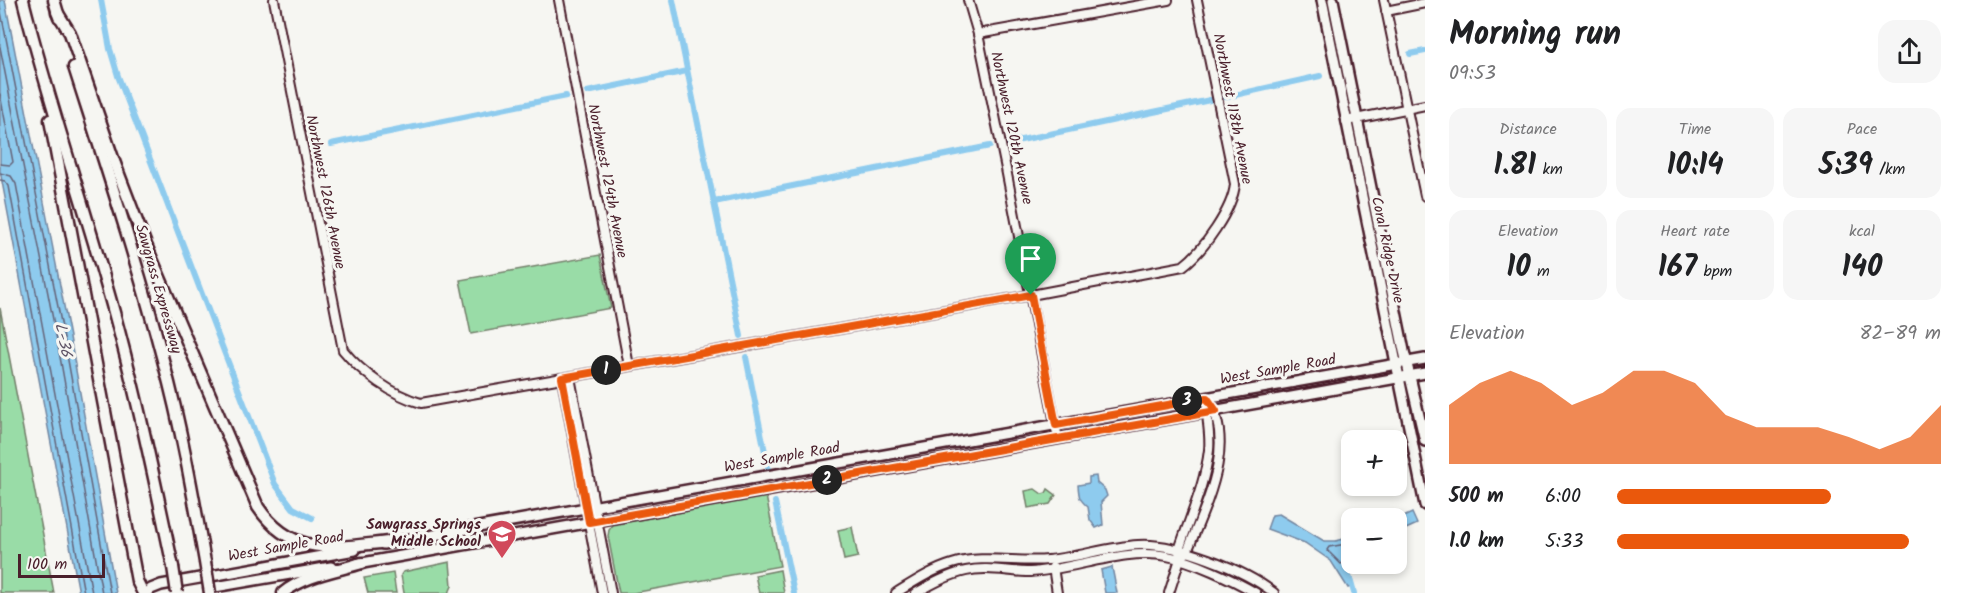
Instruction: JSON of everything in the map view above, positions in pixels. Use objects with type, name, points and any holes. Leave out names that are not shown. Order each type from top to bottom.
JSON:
[{"type":"highway","points":[[22,0],[130,372],[179,593]]},
{"type":"highway","name":"Sawgrass Expressway","points":[[54,0],[139,273],[164,362],[189,467],[210,593]]},
{"type":"highway","points":[[57,12],[70,33],[115,164],[146,245],[258,507],[280,531],[297,541],[311,545],[330,548],[389,542]]},
{"type":"highway","points":[[45,84],[62,187],[137,584],[145,593]]},
{"type":"highway","points":[[283,593],[310,578],[362,563]]},
{"type":"main road","name":"Coral Ridge Drive","points":[[1322,0],[1425,505]]},
{"type":"main road","name":"Coral Ridge Drive","points":[[1333,0],[1425,441]]},
{"type":"main road","name":"West Sample Road","points":[[145,593],[161,585],[389,542],[1425,359]]},
{"type":"main road","name":"West Sample Road","points":[[179,593],[362,563],[1425,373]]},
{"type":"street","name":"Northwest 126th Avenue","points":[[274,0],[339,338],[343,350],[350,359],[405,399],[421,403],[629,366]]},
{"type":"street","name":"Northwest 124th Avenue","points":[[559,0],[629,366]]},
{"type":"street","name":"Northwest 120th Avenue","points":[[968,0],[978,34],[1058,439]]},
{"type":"street","points":[[978,34],[1168,0]]},
{"type":"street","name":"Northwest 118th Avenue","points":[[629,366],[1183,266],[1196,255],[1220,219],[1234,194],[1235,184],[1197,0]]},
{"type":"street","points":[[1384,0],[1425,196]]},
{"type":"street","points":[[1386,11],[1425,3]]},
{"type":"street","points":[[1346,121],[1425,105]]},
{"type":"street","points":[[566,377],[591,507],[611,593]]},
{"type":"street","points":[[1169,593],[1183,551],[1215,476],[1219,450],[1216,411],[1207,398]]},
{"type":"street","points":[[1183,551],[1205,472],[1209,447],[1207,398]]},
{"type":"street","points":[[594,521],[602,593]]},
{"type":"street","points":[[896,593],[932,572],[964,562],[1033,561],[1138,545],[1160,545],[1242,573],[1274,593]]},
{"type":"street","points":[[916,593],[936,581],[966,571],[978,569],[1030,572],[1053,570],[1141,554],[1180,559],[1257,593],[1265,586]]},
{"type":"street","points":[[1052,559],[1057,593]]},
{"type":"street","points":[[964,562],[966,571]]},
{"type":"green space","points":[[600,255],[611,308],[471,334],[460,280]]},
{"type":"green space","points":[[0,308],[54,593],[0,593]]},
{"type":"green space","points":[[1035,489],[1042,494],[1048,489],[1056,495],[1050,504],[1028,508],[1025,491]]},
{"type":"green space","points":[[766,496],[780,566],[633,593],[619,593],[608,536],[613,525]]},
{"type":"green space","points":[[852,527],[858,557],[844,560],[838,530]]},
{"type":"green space","points":[[450,562],[452,586],[449,593],[404,593],[401,575],[403,572]]},
{"type":"green space","points":[[780,570],[784,593],[759,593],[755,575]]},
{"type":"green space","points":[[393,573],[396,593],[368,593],[364,578]]},
{"type":"water","name":"L-36","points":[[0,0],[5,0],[70,337],[116,593],[79,593],[0,171]]},
{"type":"water","points":[[1096,476],[1097,483],[1105,490],[1107,496],[1101,502],[1103,525],[1096,528],[1090,520],[1088,507],[1080,498],[1078,485],[1089,483],[1089,477]]},
{"type":"water","points":[[1412,513],[1417,524],[1407,528],[1407,515]]},
{"type":"water","points":[[1279,514],[1324,541],[1341,540],[1341,574],[1351,574],[1353,586],[1348,588],[1331,561],[1305,543],[1267,529],[1272,515]]},
{"type":"water","points":[[1112,567],[1117,593],[1105,593],[1101,570]]},
{"type":"waterway","points":[[101,0],[110,49],[118,76],[275,484],[293,508],[312,518]]},
{"type":"waterway","points":[[673,0],[741,336]]},
{"type":"waterway","points":[[1410,54],[1425,51]]},
{"type":"waterway","points":[[587,92],[687,71]]},
{"type":"waterway","points":[[1226,97],[1320,76]]},
{"type":"waterway","points":[[331,144],[566,96]]},
{"type":"waterway","points":[[1007,143],[1210,100]]},
{"type":"waterway","points":[[714,202],[990,146]]},
{"type":"waterway","points":[[746,357],[768,467]]},
{"type":"waterway","points":[[775,502],[794,593]]},
{"type":"waterway","points":[[1350,579],[1354,593]]},
{"type":"place","name":"Sawgrass Springs Middle School","points":[[502,560]]},
{"type":"route","points":[[1031,295],[1056,425],[1207,398],[1216,411],[589,522],[562,378],[1031,295]]}]
